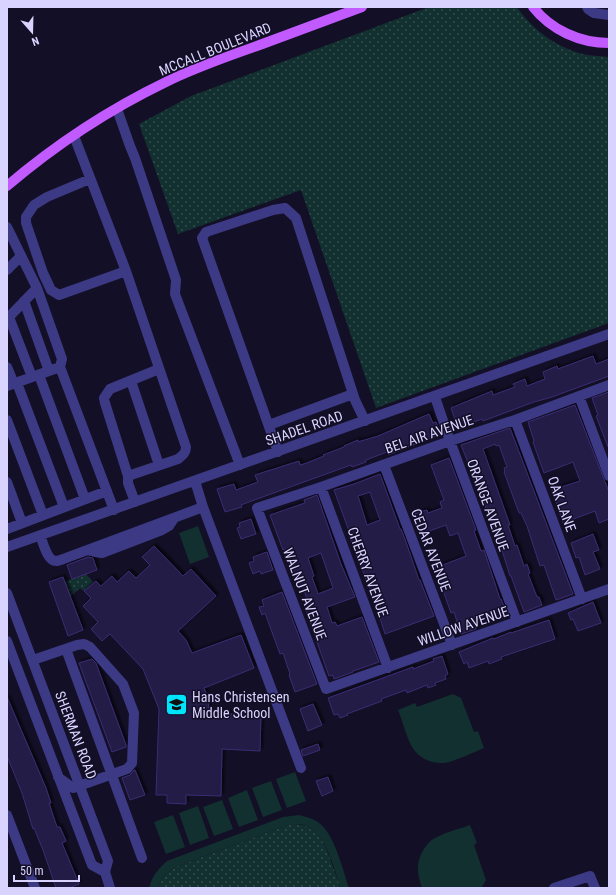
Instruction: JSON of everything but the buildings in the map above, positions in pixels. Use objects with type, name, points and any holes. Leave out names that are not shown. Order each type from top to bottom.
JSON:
[{"type":"main road","name":"MCCALL BOULEVARD","points":[[7,186],[47,154],[74,136],[117,109],[166,82],[206,64],[362,7]]},
{"type":"main road","points":[[533,7],[549,24],[567,34],[592,41],[609,43]]},
{"type":"street","points":[[587,7],[594,13],[609,15]]},
{"type":"street","points":[[117,109],[176,280],[175,294],[240,465]]},
{"type":"street","points":[[74,136],[126,271],[186,447],[186,451],[178,459],[128,476]]},
{"type":"street","points":[[90,179],[47,197],[34,205],[26,217],[26,223],[43,273],[51,290],[59,295],[126,271]]},
{"type":"street","points":[[278,452],[202,238],[206,232],[273,210],[285,208],[291,212],[296,218],[355,400],[365,421]]},
{"type":"street","points":[[7,227],[37,288],[62,359],[60,367],[114,510]]},
{"type":"street","points":[[7,270],[21,256]]},
{"type":"street","points":[[37,288],[8,318],[36,376],[85,499]]},
{"type":"street","points":[[24,301],[49,371]]},
{"type":"street","name":"SHADEL ROAD","points":[[7,547],[435,397],[609,334]]},
{"type":"street","points":[[7,367],[64,507]]},
{"type":"street","points":[[13,384],[60,367]]},
{"type":"street","points":[[135,502],[128,483],[128,476],[104,398],[110,389],[159,369]]},
{"type":"street","points":[[131,381],[159,465]]},
{"type":"street","name":"BEL AIR AVENUE","points":[[257,508],[515,420],[609,385]]},
{"type":"street","points":[[269,425],[353,394]]},
{"type":"street","points":[[579,396],[609,476]]},
{"type":"street","name":"ORANGE AVENUE","points":[[435,397],[517,622]]},
{"type":"street","points":[[7,420],[43,515]]},
{"type":"street","name":"OAK LANE","points":[[515,420],[582,599]]},
{"type":"street","name":"CEDAR AVENUE","points":[[384,465],[452,645]]},
{"type":"street","points":[[195,481],[203,507],[301,768]]},
{"type":"street","points":[[7,482],[22,523]]},
{"type":"street","name":"CHERRY AVENUE","points":[[321,487],[388,668]]},
{"type":"street","points":[[7,528],[107,491]]},
{"type":"street","points":[[40,536],[48,555],[52,560],[56,561],[203,507]]},
{"type":"street","name":"WALNUT AVENUE","points":[[257,508],[326,689]]},
{"type":"street","name":"WILLOW AVENUE","points":[[326,689],[609,589]]},
{"type":"street","name":"SHERMAN ROAD","points":[[7,593],[108,862],[105,872],[110,888]]},
{"type":"street","points":[[7,641],[92,865],[105,872]]},
{"type":"street","points":[[33,660],[84,644],[90,647],[123,684],[134,713],[132,763],[127,769],[73,788],[58,777]]},
{"type":"street","points":[[66,649],[142,858]]},
{"type":"street","points":[[7,815],[35,888]]},
{"type":"street","points":[[554,888],[590,876],[595,888]]},
{"type":"green space","points":[[429,7],[517,7],[531,24],[557,44],[587,55],[609,57],[609,323],[376,408],[301,190],[178,234],[139,124],[191,96]]},
{"type":"green space","points":[[198,526],[209,557],[190,564],[179,533]]},
{"type":"green space","points":[[85,573],[93,582],[83,591],[80,588],[68,599],[62,583]]},
{"type":"green space","points":[[453,694],[461,698],[474,732],[478,731],[484,748],[444,763],[426,760],[412,747],[398,710],[415,703],[417,707]]},
{"type":"green space","points":[[295,772],[306,801],[287,808],[276,779]]},
{"type":"green space","points":[[271,781],[282,810],[263,817],[252,788]]},
{"type":"green space","points":[[247,790],[258,820],[239,827],[228,798]]},
{"type":"green space","points":[[222,800],[233,829],[214,836],[203,807]]},
{"type":"green space","points":[[198,806],[209,838],[190,845],[179,813]]},
{"type":"green space","points":[[173,815],[185,847],[166,854],[154,822]]},
{"type":"green space","points":[[299,815],[317,821],[329,835],[334,843],[349,888],[341,888],[329,854],[317,833],[308,827],[298,824],[285,826],[178,866],[165,875],[158,888],[149,888],[156,873],[167,861],[283,817]]},
{"type":"green space","points":[[290,824],[306,826],[312,829],[320,838],[327,850],[341,888],[158,888],[165,875],[178,866]]},
{"type":"green space","points":[[470,825],[477,843],[474,845],[486,880],[482,887],[422,888],[418,866],[420,856],[425,847],[431,840],[439,836]]},
{"type":"place","name":"Hans Christensen Middle School","points":[[176,705]]}]
